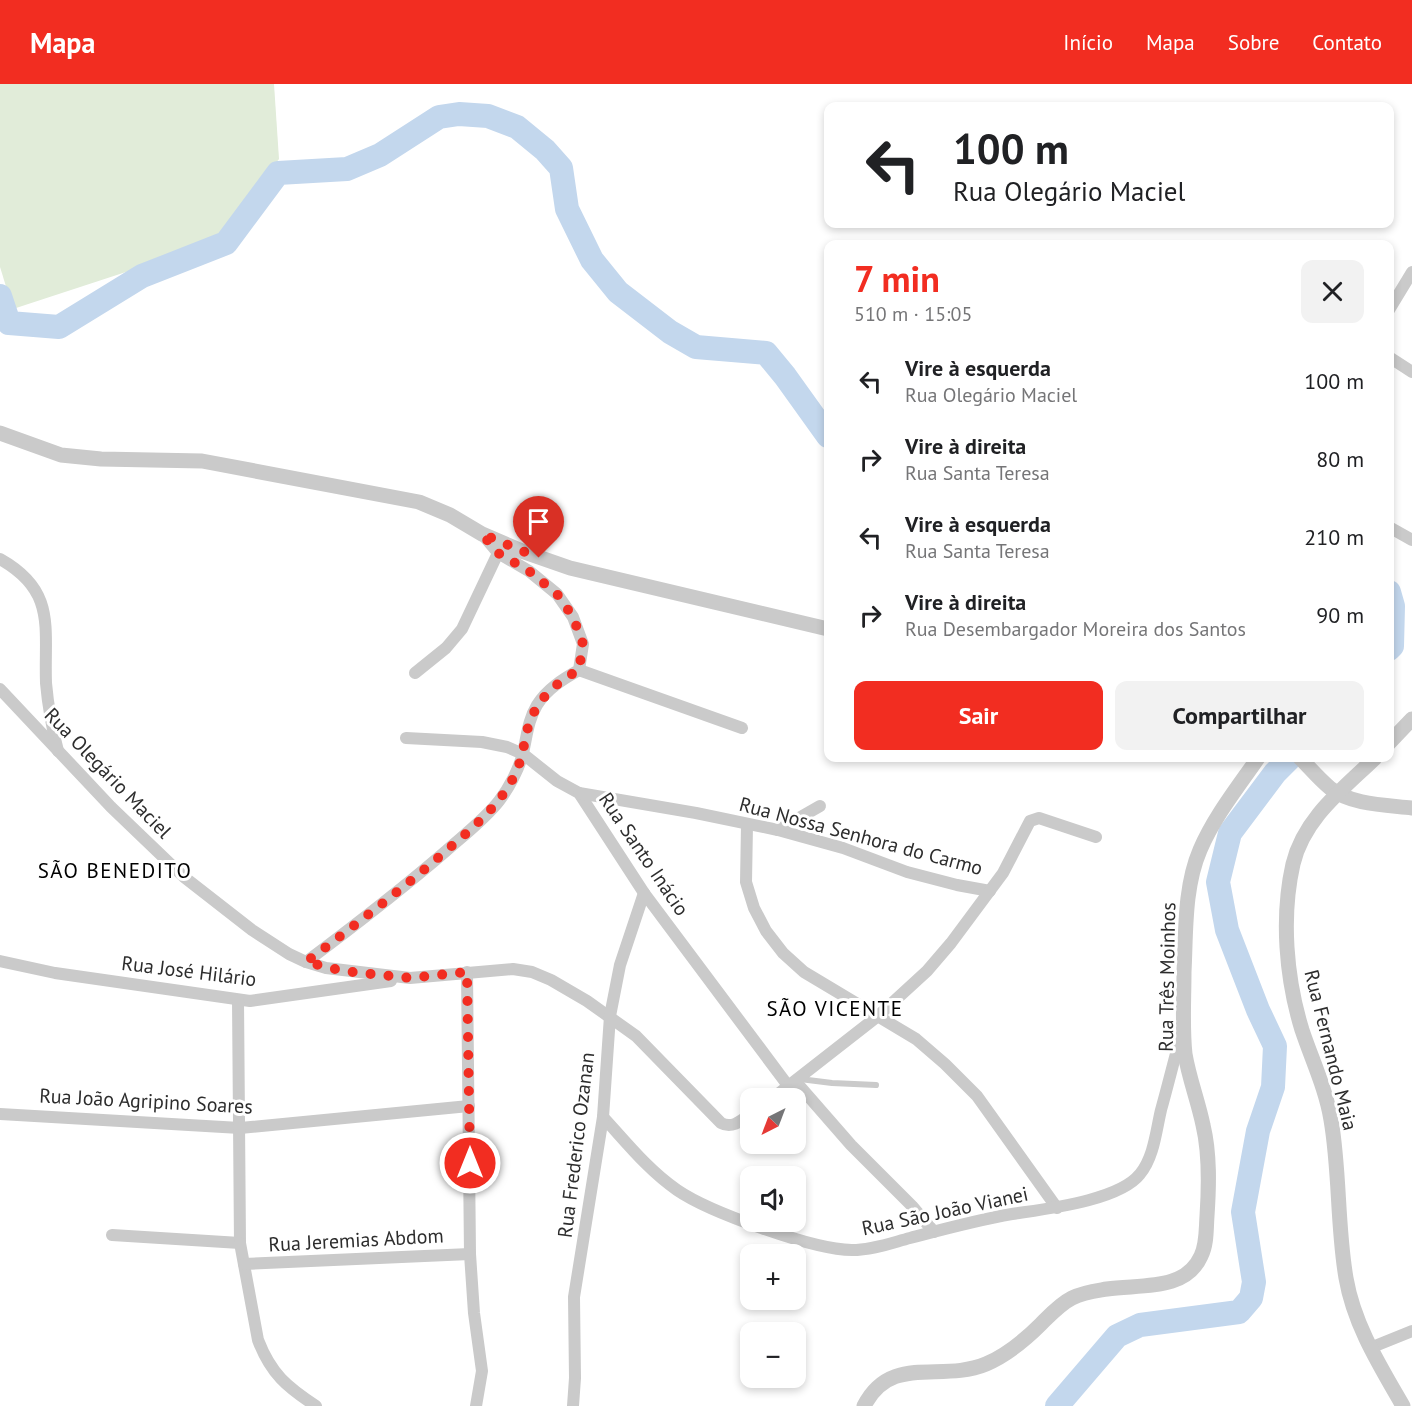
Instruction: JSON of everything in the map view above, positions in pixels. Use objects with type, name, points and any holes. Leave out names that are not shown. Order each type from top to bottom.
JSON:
[{"type":"street","points":[[1394,302],[1412,272]]},
{"type":"street","points":[[1394,360],[1412,372]]},
{"type":"street","points":[[0,433],[62,455],[101,459],[202,461],[419,502],[450,515],[482,534],[570,568],[824,628]]},
{"type":"street","points":[[1394,530],[1412,540]]},
{"type":"street","points":[[482,534],[498,553],[529,571],[557,594],[573,617],[583,644],[579,670]]},
{"type":"street","points":[[415,673],[446,648],[462,629],[498,553]]},
{"type":"street","points":[[0,559],[24,575],[38,593],[45,612],[47,692],[50,722],[58,752]]},
{"type":"street","points":[[579,670],[742,728]]},
{"type":"street","points":[[306,962],[399,892],[480,821],[499,801],[512,780],[523,754],[531,717],[538,704],[547,692],[579,670]]},
{"type":"street","name":"Rua Olegário Maciel","points":[[0,689],[111,807],[184,877],[252,930],[289,954],[326,968],[410,978],[513,969],[532,972],[551,980],[610,1016],[636,1036],[721,1123],[727,1126],[740,1121]]},
{"type":"street","points":[[1394,738],[1412,719]]},
{"type":"street","name":"Rua Santo Inácio","points":[[406,738],[482,742],[507,747],[523,754],[556,781],[579,793],[644,893],[795,1083],[934,1232]]},
{"type":"street","name":"Rua Três Moinhos","points":[[864,1406],[878,1386],[900,1374],[957,1372],[985,1365],[1011,1350],[1070,1299],[1084,1293],[1180,1279],[1193,1269],[1202,1255],[1205,1239],[1208,1156],[1204,1126],[1185,1054],[1184,1028],[1185,939],[1191,879],[1199,851],[1216,820],[1255,762]]},
{"type":"street","points":[[1304,762],[1338,794],[1366,802],[1412,808]]},
{"type":"street","name":"Rua Fernando Maia","points":[[1371,762],[1311,822],[1301,841],[1293,864],[1289,897],[1287,956],[1302,1029],[1325,1093],[1331,1121],[1346,1280],[1354,1309],[1370,1348],[1403,1406]]},
{"type":"street","name":"Rua Nossa Senhora do Carmo","points":[[579,793],[778,830],[843,848],[907,872],[990,891]]},
{"type":"street","points":[[778,830],[820,806]]},
{"type":"street","points":[[788,1088],[878,1016],[927,971],[990,891],[1013,855],[1023,830],[1030,821],[1039,818],[1096,837]]},
{"type":"street","points":[[747,825],[746,882],[754,908],[766,931],[783,953],[804,972],[916,1039],[945,1064],[977,1096],[1057,1208]]},
{"type":"street","name":"Rua Frederico Ozanan","points":[[573,1406],[574,1297],[603,1117],[610,1016],[620,964],[644,893]]},
{"type":"street","name":"Rua José Hilário","points":[[0,961],[55,973],[250,1001],[410,978]]},
{"type":"street","points":[[467,972],[470,1254],[474,1313],[482,1371],[476,1406]]},
{"type":"street","points":[[238,1000],[240,1243],[258,1340],[269,1364],[288,1387],[316,1406]]},
{"type":"street","name":"Rua São João Vianei","points":[[603,1117],[653,1171],[678,1191],[716,1210],[795,1238],[833,1248],[852,1250],[874,1248],[973,1221],[1057,1208],[1112,1193],[1139,1176],[1151,1152],[1184,1028]]},
{"type":"street","name":"Rua João Agripino Soares","points":[[0,1114],[240,1128],[469,1106]]},
{"type":"street","points":[[112,1235],[240,1243]]},
{"type":"street","name":"Rua Jeremias Abdom","points":[[244,1264],[470,1254]]},
{"type":"street","points":[[1370,1348],[1412,1331]]},
{"type":"lane","points":[[795,1083],[876,1085]]},
{"type":"green space","points":[[0,84],[274,84],[279,159],[220,235],[129,271],[13,309],[0,267]]},
{"type":"waterway","points":[[0,296],[9,323],[59,327],[142,276],[226,243],[278,173],[347,169],[380,155],[439,117],[459,114],[488,116],[517,127],[545,150],[561,168],[567,209],[592,260],[618,292],[670,332],[696,347],[766,353],[824,430]]},
{"type":"waterway","points":[[1057,1406],[1117,1336],[1140,1325],[1239,1312],[1251,1298],[1254,1282],[1243,1212],[1258,1131],[1273,1087],[1275,1046],[1258,1010],[1227,930],[1218,882],[1230,833],[1275,773],[1286,762]]},
{"type":"district","name":"SÃO BENEDITO","points":[[115,871]]},
{"type":"district","name":"SÃO VICENTE","points":[[835,1009]]},
{"type":"route","points":[[470,1163],[467,972],[410,978],[343,971],[306,962],[399,892],[480,821],[499,801],[512,780],[523,754],[531,717],[538,704],[547,692],[579,670],[583,644],[573,617],[557,594],[529,571],[498,553],[482,534],[539,558]]}]
